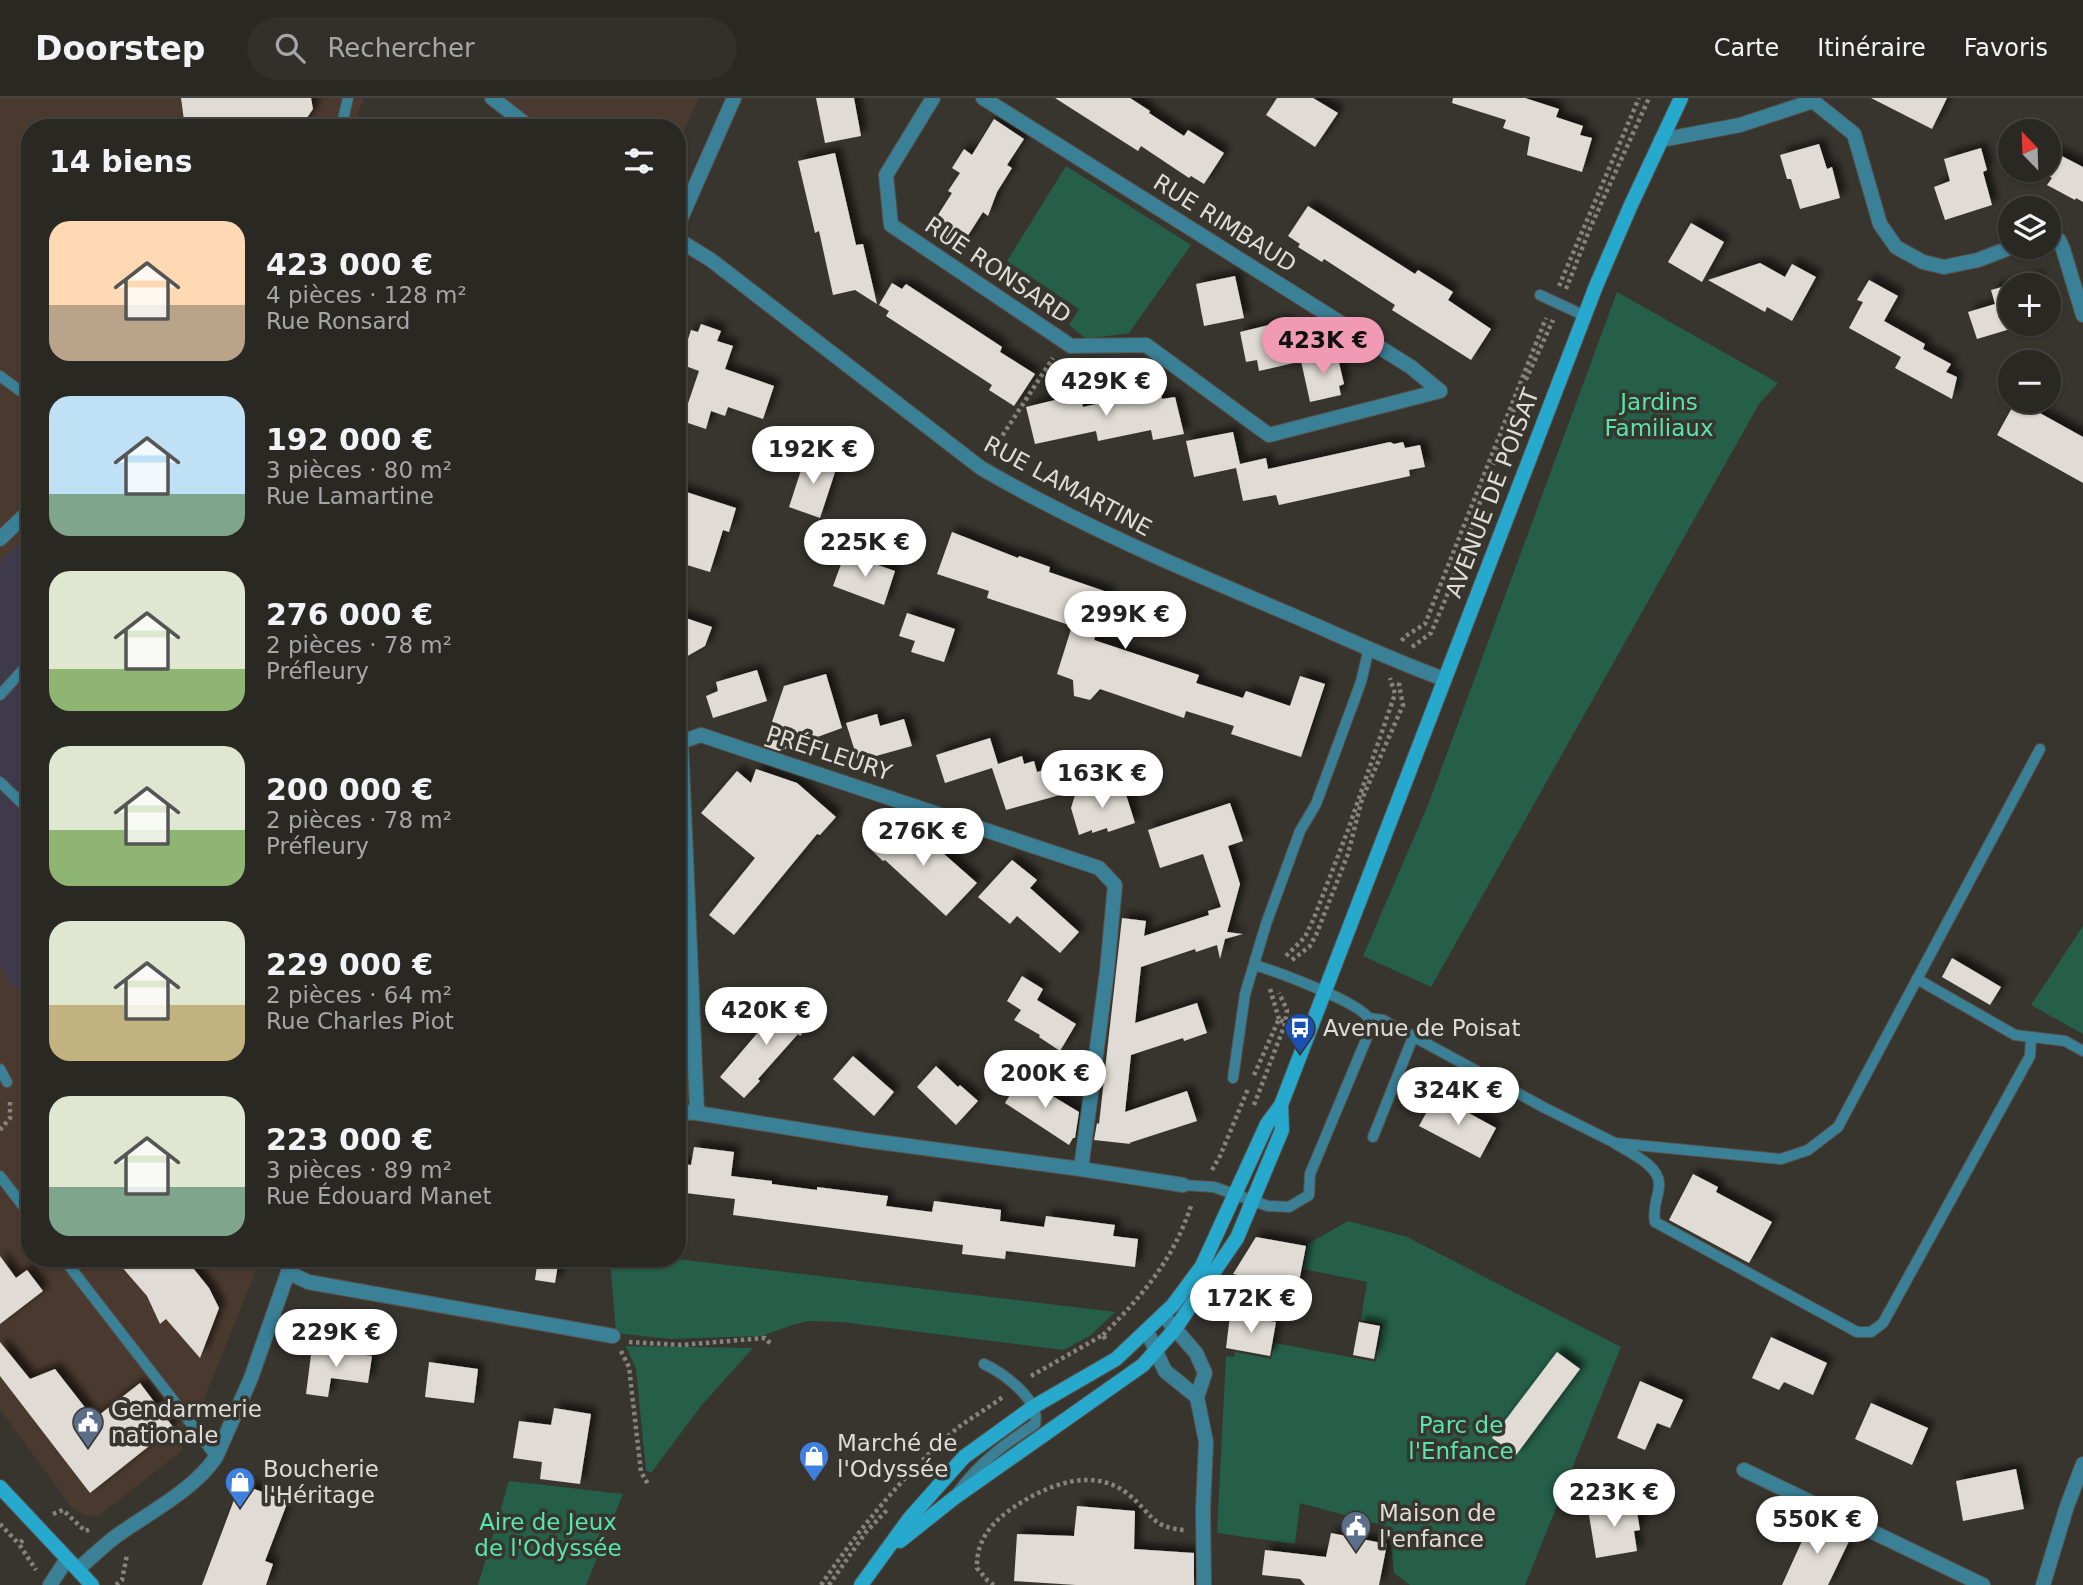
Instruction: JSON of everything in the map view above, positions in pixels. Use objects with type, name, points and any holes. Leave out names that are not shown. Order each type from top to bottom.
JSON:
[{"type":"main road","name":"AVENUE DE POISAT","points":[[886,1552],[909,1519],[953,1468],[980,1444],[1033,1407],[1116,1359],[1164,1316],[1202,1266],[1266,1124],[1281,1105],[1585,316],[1630,207],[1681,98]]},
{"type":"main road","name":"AVENUE DE POISAT","points":[[886,1552],[954,1498],[1143,1365],[1175,1329],[1237,1238],[1282,1130],[1281,1105]]},
{"type":"main road","points":[[0,1487],[92,1585]]},
{"type":"main road","points":[[861,1585],[886,1552]]},
{"type":"street","points":[[492,98],[519,119]]},
{"type":"street","points":[[686,207],[734,98]]},
{"type":"street","name":"RUE RONSARD","points":[[933,98],[886,175],[891,225],[1071,346],[1146,345],[1269,435],[1440,391]]},
{"type":"street","name":"RUE RIMBAUD","points":[[984,98],[1411,367],[1440,391]]},
{"type":"street","points":[[1661,141],[1740,125],[1813,101],[1854,135],[1880,224],[1896,247],[1923,262],[1944,267],[1978,260],[1998,252]]},
{"type":"street","points":[[2061,244],[2083,314]]},
{"type":"street","name":"RUE LAMARTINE","points":[[686,245],[711,260],[981,468],[1121,542],[1444,679]]},
{"type":"street","points":[[0,539],[21,519]]},
{"type":"street","name":"PRÉFLEURY","points":[[686,740],[701,735],[1099,868],[1115,885],[1107,971],[1081,1169]]},
{"type":"street","name":"PRÉFLEURY","points":[[686,858],[697,1113]]},
{"type":"street","points":[[686,1112],[1184,1185]]},
{"type":"street","points":[[50,1585],[73,1564],[197,1479],[216,1457],[251,1378],[290,1267]]},
{"type":"street","points":[[293,1267],[308,1282],[613,1336]]},
{"type":"street","points":[[1164,1316],[1196,1353],[1205,1373],[1197,1397],[1206,1442],[1203,1531],[1205,1585]]},
{"type":"street","points":[[1147,1331],[1166,1371],[1197,1397]]},
{"type":"street","points":[[2043,1585],[2083,1464]]},
{"type":"street","points":[[1744,1470],[1983,1585]]},
{"type":"lane","points":[[343,119],[348,98]]},
{"type":"lane","points":[[1540,295],[1585,316]]},
{"type":"lane","points":[[0,376],[21,391]]},
{"type":"lane","points":[[1233,1078],[1245,994],[1254,965],[1300,831],[1316,804],[1361,682],[1369,648]]},
{"type":"lane","points":[[0,695],[21,672]]},
{"type":"lane","points":[[1615,1143],[1781,1159],[1808,1150],[1838,1127],[2040,749]]},
{"type":"lane","points":[[0,782],[21,802]]},
{"type":"lane","points":[[1254,965],[1312,985],[1351,1004],[1369,1018],[1383,1020],[1615,1143],[1653,1168],[1659,1183],[1653,1210],[1655,1223],[1857,1332],[1871,1332],[1883,1324],[2030,1056],[2031,1037]]},
{"type":"lane","points":[[1917,979],[2015,1035],[2065,1041],[2083,1051]]},
{"type":"lane","points":[[1184,1185],[1208,1187],[1268,1206],[1289,1208],[1309,1195],[1310,1174],[1368,1035],[1371,1027],[1369,1018]]},
{"type":"lane","points":[[1373,1137],[1413,1037]]},
{"type":"lane","points":[[0,1069],[7,1082]]},
{"type":"lane","points":[[0,1176],[21,1203]]},
{"type":"lane","points":[[70,1267],[177,1405]]},
{"type":"lane","points":[[954,1498],[979,1465],[1035,1424],[1037,1417],[1033,1407],[1009,1379],[984,1364]]},
{"type":"lane","points":[[186,1417],[216,1457]]},
{"type":"path","points":[[1557,290],[1639,98]]},
{"type":"path","points":[[1567,286],[1649,98]]},
{"type":"path","points":[[1287,966],[1310,946],[1316,935],[1348,854],[1362,799],[1403,705],[1399,685],[1399,662],[1404,637],[1425,624],[1548,313]]},
{"type":"path","points":[[1282,959],[1305,937],[1348,830],[1395,694],[1388,672],[1412,647],[1431,633],[1500,447],[1555,316]]},
{"type":"path","points":[[981,468],[1064,341]]},
{"type":"path","points":[[1269,987],[1279,1019],[1285,1024]]},
{"type":"path","points":[[1252,1110],[1285,1024],[1287,1010],[1278,987]]},
{"type":"path","points":[[1191,1206],[1206,1206],[1208,1187],[1220,1156],[1279,1019]]},
{"type":"path","points":[[1233,1078],[1267,1090]]},
{"type":"path","points":[[0,1130],[10,1118],[7,1082]]},
{"type":"path","points":[[1103,1335],[1138,1299],[1160,1269],[1182,1232],[1191,1206],[1208,1187]]},
{"type":"path","points":[[1107,1342],[1117,1334]]},
{"type":"path","points":[[613,1336],[629,1342],[681,1345],[765,1338],[772,1345]]},
{"type":"path","points":[[613,1336],[629,1367],[641,1472],[649,1486]]},
{"type":"path","points":[[994,1585],[977,1568],[979,1545],[984,1535],[1007,1512],[1048,1488],[1092,1479],[1115,1486],[1128,1494],[1158,1524],[1173,1529],[1203,1531]]},
{"type":"path","points":[[830,1585],[866,1532],[895,1502]]},
{"type":"path","points":[[0,1524],[19,1544]]},
{"type":"path","points":[[116,1585],[122,1580],[127,1555]]},
{"type":"shaded area","points":[[0,98],[364,98],[356,119],[21,119],[21,1267],[257,1267],[200,1409],[179,1431],[183,1450],[98,1516],[85,1515],[71,1507],[0,1409]]},
{"type":"shaded area","points":[[481,98],[699,98],[686,127],[686,119],[517,119]]},
{"type":"shaded area","points":[[21,541],[21,993],[11,984],[0,965],[0,563]]},
{"type":"green space","points":[[1066,166],[1191,245],[1129,333],[1086,339],[1069,325],[1079,309],[1007,261]]},
{"type":"green space","name":"Jardins Familiaux","points":[[1617,292],[1778,383],[1759,404],[1431,987],[1363,956],[1428,805]]},
{"type":"green space","points":[[2083,926],[2083,1034],[2031,1005]]},
{"type":"green space","name":"Parc de l'Enfance","points":[[1348,1221],[1407,1237],[1621,1347],[1525,1585],[1410,1585],[1394,1573],[1389,1527],[1300,1503],[1295,1544],[1217,1533],[1226,1356],[1234,1357],[1235,1352],[1271,1359],[1275,1343],[1376,1362],[1382,1324],[1361,1320],[1367,1282],[1303,1269],[1308,1244]]},
{"type":"green space","points":[[686,1260],[1115,1312],[1091,1335],[1064,1350],[841,1322],[808,1321],[762,1336],[670,1339],[616,1333],[611,1267],[686,1267]]},
{"type":"green space","points":[[626,1346],[753,1348],[701,1406],[651,1473],[646,1470],[636,1369]]},
{"type":"green space","name":"Aire de Jeux de l'Odyssée","points":[[509,1481],[623,1494],[586,1585],[478,1585]]},
{"type":"building","points":[[181,98],[311,98],[313,109],[306,119],[184,119]]},
{"type":"building","points":[[816,98],[854,98],[861,136],[825,143]]},
{"type":"building","points":[[1055,98],[1130,98],[1184,136],[1188,130],[1224,153],[1204,184],[1191,176],[1189,178],[1141,146],[1138,151]]},
{"type":"building","points":[[1277,98],[1313,98],[1338,113],[1315,147],[1266,115]]},
{"type":"building","points":[[1453,98],[1525,98],[1559,109],[1556,117],[1583,126],[1580,135],[1592,138],[1582,172],[1527,155],[1530,137],[1503,128],[1506,120],[1452,103]]},
{"type":"building","points":[[1871,98],[1947,98],[1932,129]]},
{"type":"building","points":[[994,119],[1024,139],[1007,165],[1012,168],[997,192],[988,216],[983,212],[960,248],[929,229],[952,193],[948,191],[960,173],[952,168],[964,149],[972,155]]},
{"type":"building","points":[[1819,144],[1827,169],[1832,167],[1840,198],[1800,209],[1780,155]]},
{"type":"building","points":[[1981,148],[1987,170],[1983,172],[1992,205],[1945,220],[1934,187],[1950,181],[1944,159]]},
{"type":"building","points":[[835,153],[856,245],[863,244],[877,304],[855,290],[833,295],[819,231],[815,233],[798,161]]},
{"type":"building","points":[[2062,156],[2083,167],[2083,202],[2047,185],[2049,182],[2062,182]]},
{"type":"building","points":[[1308,206],[1415,274],[1418,270],[1453,292],[1448,300],[1491,329],[1471,360],[1392,310],[1395,305],[1324,259],[1322,262],[1298,247],[1300,244],[1288,236]]},
{"type":"building","points":[[1691,223],[1724,242],[1702,282],[1668,262]]},
{"type":"building","points":[[1760,263],[1785,277],[1792,264],[1816,277],[1792,321],[1767,307],[1765,312],[1708,280]]},
{"type":"building","points":[[1235,276],[1244,318],[1204,326],[1196,284]]},
{"type":"building","points":[[1869,280],[1898,296],[1884,321],[1925,344],[1923,349],[1951,364],[1946,372],[1957,377],[1952,399],[1895,368],[1901,357],[1849,328],[1863,302],[1857,300]]},
{"type":"building","points":[[892,283],[902,289],[906,284],[1002,347],[1000,352],[1035,374],[1014,406],[989,390],[992,385],[886,316],[889,311],[879,305]]},
{"type":"building","points":[[1998,288],[1998,333],[1977,339],[1968,312],[1995,304],[1991,290]]},
{"type":"building","points":[[1285,321],[1294,363],[1259,371],[1257,360],[1246,362],[1240,332]]},
{"type":"building","points":[[701,324],[721,331],[717,341],[733,346],[725,369],[774,386],[763,419],[728,407],[725,416],[711,411],[706,429],[686,422],[686,409],[699,371],[686,366],[686,345],[691,330],[698,332]]},
{"type":"building","points":[[1337,354],[1344,384],[1339,386],[1341,395],[1310,402],[1301,361]]},
{"type":"building","points":[[1161,392],[1162,399],[1175,397],[1184,434],[1153,440],[1151,430],[1098,441],[1096,431],[1035,444],[1026,407],[1080,394],[1083,407]]},
{"type":"building","points":[[2009,413],[2040,413],[2083,437],[2083,483],[1997,435]]},
{"type":"building","points":[[1233,432],[1240,464],[1266,458],[1268,469],[1390,442],[1403,442],[1405,448],[1420,445],[1425,467],[1409,470],[1410,476],[1279,505],[1276,495],[1243,501],[1236,468],[1194,477],[1186,441]]},
{"type":"building","points":[[806,455],[837,466],[820,518],[789,507]]},
{"type":"building","points":[[686,492],[736,508],[729,532],[723,530],[710,572],[686,565]]},
{"type":"building","points":[[952,532],[1018,558],[1019,556],[1050,567],[1049,572],[1110,593],[1094,640],[1199,675],[1196,683],[1243,698],[1246,691],[1290,706],[1300,676],[1325,684],[1301,757],[1231,734],[1234,726],[1186,711],[1184,718],[1100,689],[1090,700],[1074,696],[1073,680],[1057,674],[1072,626],[987,598],[989,591],[937,574]]},
{"type":"building","points":[[844,556],[895,571],[884,605],[833,586]]},
{"type":"building","points":[[907,613],[955,629],[944,662],[911,652],[915,641],[899,636]]},
{"type":"building","points":[[686,618],[712,627],[705,646],[686,657]]},
{"type":"building","points":[[757,670],[767,701],[713,718],[706,696],[718,691],[716,682]]},
{"type":"building","points":[[826,674],[842,728],[779,751],[764,746],[784,686]]},
{"type":"building","points":[[877,714],[880,726],[904,719],[912,746],[858,761],[846,723]]},
{"type":"building","points":[[990,738],[998,764],[1022,756],[1024,764],[1034,761],[1037,772],[1051,768],[1060,795],[1006,810],[992,768],[945,783],[936,755]]},
{"type":"building","points":[[756,769],[797,783],[836,817],[820,835],[817,834],[734,935],[709,915],[755,858],[701,813],[737,771],[751,783]]},
{"type":"building","points":[[1122,782],[1135,823],[1108,832],[1107,828],[1079,835],[1071,808],[1075,795]]},
{"type":"building","points":[[1230,803],[1243,841],[1228,846],[1240,884],[1227,932],[1243,934],[1225,939],[1220,959],[1217,945],[1196,952],[1195,949],[1141,967],[1135,1023],[1197,1003],[1207,1033],[1131,1055],[1125,1112],[1187,1091],[1197,1121],[1129,1143],[1131,1144],[1094,1140],[1097,1123],[1099,1124],[1122,918],[1146,921],[1144,936],[1209,915],[1208,911],[1221,907],[1203,854],[1160,868],[1148,830]]},
{"type":"building","points":[[888,821],[918,849],[927,839],[977,883],[946,916],[866,845]]},
{"type":"building","points":[[1012,860],[1037,880],[1030,888],[1079,932],[1060,953],[1017,916],[1010,924],[978,897]]},
{"type":"building","points":[[1952,958],[2001,987],[1990,1005],[1942,977]]},
{"type":"building","points":[[1022,976],[1043,989],[1037,1000],[1076,1024],[1060,1051],[1014,1020],[1021,1010],[1007,1001]]},
{"type":"building","points":[[788,997],[814,1020],[800,1036],[798,1034],[744,1098],[720,1077]]},
{"type":"building","points":[[853,1056],[894,1092],[874,1116],[833,1079]]},
{"type":"building","points":[[936,1066],[978,1101],[956,1125],[917,1087]]},
{"type":"building","points":[[1021,1077],[1079,1112],[1075,1138],[1069,1145],[1005,1103]]},
{"type":"building","points":[[1436,1095],[1496,1128],[1480,1158],[1419,1126]]},
{"type":"building","points":[[694,1147],[734,1152],[731,1176],[817,1190],[817,1187],[888,1196],[886,1206],[932,1212],[934,1201],[1001,1210],[1000,1221],[1044,1227],[1046,1216],[1115,1225],[1113,1236],[1138,1239],[1135,1267],[1006,1251],[1005,1259],[962,1254],[963,1245],[733,1215],[735,1199],[686,1193],[686,1164],[691,1165]]},
{"type":"building","points":[[1693,1174],[1718,1187],[1716,1192],[1772,1222],[1749,1263],[1669,1220]]},
{"type":"building","points":[[1256,1237],[1306,1246],[1298,1287],[1233,1274]]},
{"type":"building","points":[[0,1256],[16,1278],[27,1270],[43,1291],[0,1324]]},
{"type":"building","points":[[122,1267],[192,1267],[209,1288],[219,1308],[200,1358],[166,1319],[160,1324],[147,1296]]},
{"type":"building","points":[[537,1267],[558,1267],[555,1283],[535,1280]]},
{"type":"building","points":[[1230,1315],[1276,1322],[1270,1356],[1226,1348]]},
{"type":"building","points":[[1359,1322],[1380,1326],[1374,1359],[1353,1355]]},
{"type":"building","points":[[1771,1337],[1827,1363],[1813,1395],[1784,1382],[1779,1390],[1752,1378]]},
{"type":"building","name":"Gendarmerie nationale","points":[[0,1342],[30,1379],[55,1369],[94,1419],[140,1383],[173,1427],[90,1493],[0,1376]]},
{"type":"building","points":[[312,1347],[372,1356],[368,1383],[331,1378],[328,1397],[306,1394]]},
{"type":"building","points":[[1557,1352],[1580,1369],[1516,1455],[1492,1438]]},
{"type":"building","points":[[429,1362],[478,1369],[474,1403],[425,1397]]},
{"type":"building","points":[[1640,1381],[1683,1400],[1670,1428],[1657,1423],[1645,1450],[1617,1438]]},
{"type":"building","points":[[1871,1403],[1928,1428],[1912,1465],[1855,1439]]},
{"type":"building","points":[[554,1408],[591,1414],[580,1484],[540,1479],[542,1462],[513,1458],[519,1421],[551,1425]]},
{"type":"building","points":[[2016,1469],[2024,1509],[1963,1521],[1956,1481]]},
{"type":"building","points":[[240,1484],[288,1501],[265,1561],[273,1564],[266,1585],[202,1585]]},
{"type":"building","points":[[1635,1500],[1640,1530],[1634,1531],[1637,1551],[1596,1558],[1588,1509]]},
{"type":"building","points":[[1077,1506],[1135,1511],[1134,1549],[1194,1553],[1194,1585],[1076,1585],[1014,1581],[1017,1534],[1074,1536]]},
{"type":"building","points":[[1812,1519],[1851,1537],[1828,1585],[1782,1585]]},
{"type":"building","name":"Maison de l'enfance","points":[[1331,1533],[1387,1544],[1379,1585],[1305,1585],[1300,1579],[1262,1575],[1265,1550],[1326,1557]]},
{"type":"place","name":"Avenue de Poisat","points":[[1300,1055]]},
{"type":"place","name":"Gendarmerie nationale","points":[[88,1449]]},
{"type":"place","name":"Marché de l'Odyssée","points":[[814,1483]]},
{"type":"place","name":"Boucherie l'Héritage","points":[[240,1509]]},
{"type":"place","name":"Maison de l'enfance","points":[[1356,1553]]}]
